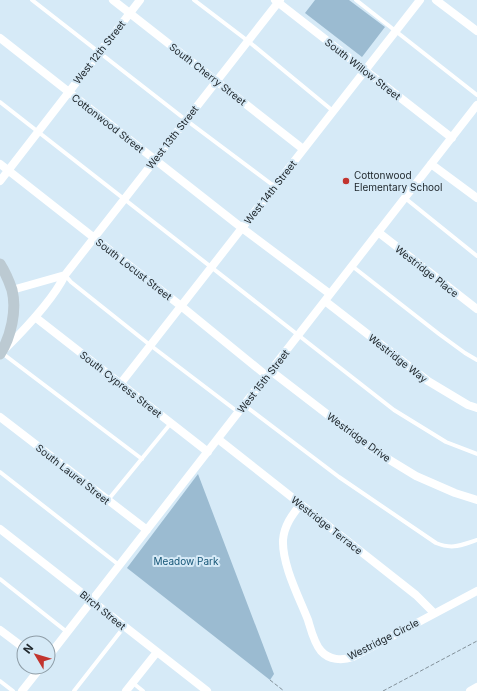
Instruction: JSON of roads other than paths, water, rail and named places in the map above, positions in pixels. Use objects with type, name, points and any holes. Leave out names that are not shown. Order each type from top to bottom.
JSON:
[{"type":"main road","points":[[0,264],[12,290],[13,297],[12,319],[8,338],[1,353]]},
{"type":"street","name":"South Cherry Street","points":[[112,0],[217,80],[303,149]]},
{"type":"street","name":"West 12th Street","points":[[0,180],[140,0]]},
{"type":"street","name":"West 14th Street","points":[[121,383],[420,0]]},
{"type":"street","points":[[436,0],[477,31]]},
{"type":"street","name":"West 13th Street","points":[[1,353],[35,317],[60,285],[65,275],[278,1]]},
{"type":"street","name":"South Willow Street","points":[[278,1],[452,138]]},
{"type":"street","name":"Cottonwood Street","points":[[0,38],[328,297]]},
{"type":"street","name":"West 15th Street","points":[[56,647],[477,105]]},
{"type":"street","name":"South Locust Street","points":[[0,164],[269,373]]},
{"type":"street","points":[[431,164],[477,198]]},
{"type":"street","name":"Westridge Place","points":[[378,232],[477,309]]},
{"type":"street","points":[[12,290],[65,275]]},
{"type":"street","name":"Westridge Way","points":[[328,297],[428,382],[468,405],[477,408]]},
{"type":"street","name":"South Cypress Street","points":[[35,317],[208,452]]},
{"type":"street","name":"Westridge Drive","points":[[269,373],[375,451],[416,476],[455,493],[477,500]]},
{"type":"street","name":"South Laurel Street","points":[[0,417],[147,530]]},
{"type":"street","name":"Westridge Terrace","points":[[218,439],[416,595],[434,613]]},
{"type":"street","name":"Westridge Circle","points":[[300,504],[285,530],[284,554],[291,578],[317,644],[326,655],[338,659],[346,659],[477,591]]},
{"type":"street","name":"Birch Street","points":[[0,529],[207,691]]},
{"type":"street","points":[[0,630],[16,642]]},
{"type":"street","points":[[126,691],[157,652]]},
{"type":"street","points":[[22,691],[34,675]]},
{"type":"street","points":[[470,691],[477,687]]},
{"type":"lane","points":[[32,0],[186,120],[274,186]]},
{"type":"lane","points":[[194,0],[248,41],[333,111]]},
{"type":"lane","points":[[356,0],[477,95]]},
{"type":"lane","points":[[0,102],[394,410],[446,442],[477,454]]},
{"type":"lane","points":[[405,198],[477,256]]},
{"type":"lane","points":[[352,266],[438,334],[464,353],[477,360]]},
{"type":"lane","points":[[65,275],[71,282],[150,345],[238,412]]},
{"type":"lane","points":[[1,353],[142,459]]},
{"type":"lane","points":[[244,405],[339,477],[436,543],[445,547],[454,548],[477,540]]},
{"type":"lane","points":[[108,501],[171,423]]},
{"type":"lane","points":[[0,472],[119,566]]},
{"type":"lane","points":[[0,579],[68,632]]},
{"type":"lane","points":[[74,691],[124,627]]},
{"type":"lane","points":[[0,681],[13,691]]},
{"type":"lane","points":[[133,683],[143,691]]},
{"type":"place","name":"Cottonwood Elementary School","points":[[346,181]]},
{"type":"park label","name":"Meadow Park","points":[[186,561]]}]
